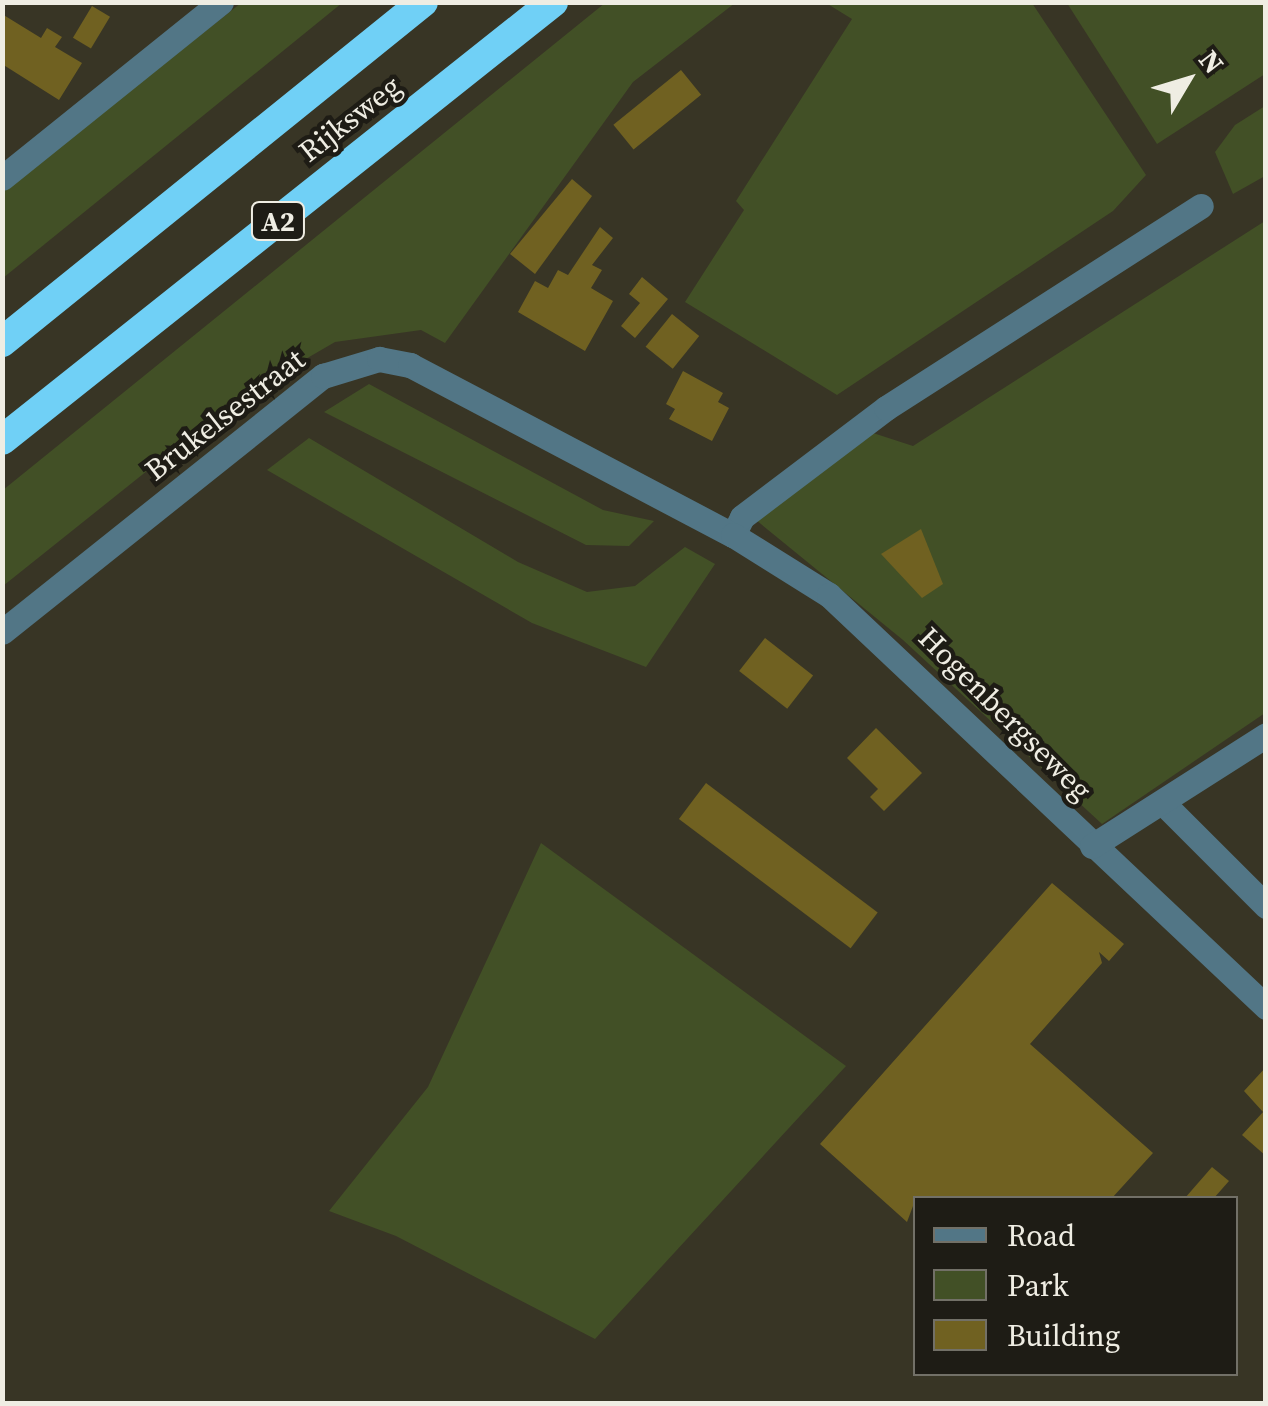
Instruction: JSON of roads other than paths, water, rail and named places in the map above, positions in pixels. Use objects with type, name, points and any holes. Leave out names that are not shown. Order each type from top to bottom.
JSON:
[{"type":"highway","name":"Rijksweg","points":[[2,342],[423,2]]},
{"type":"highway","name":"Rijksweg","points":[[2,440],[553,2]]},
{"type":"street","points":[[2,178],[221,2]]},
{"type":"street","points":[[732,534],[742,517],[886,408],[1201,206]]},
{"type":"street","name":"Brukelsestraat","points":[[2,632],[323,376],[350,364],[410,365],[674,502]]},
{"type":"street","name":"Hogenbergseweg","points":[[674,502],[732,534],[877,634],[1092,846],[1266,1007]]},
{"type":"street","points":[[1092,846],[1266,735]]},
{"type":"street","points":[[1164,802],[1266,906]]}]
